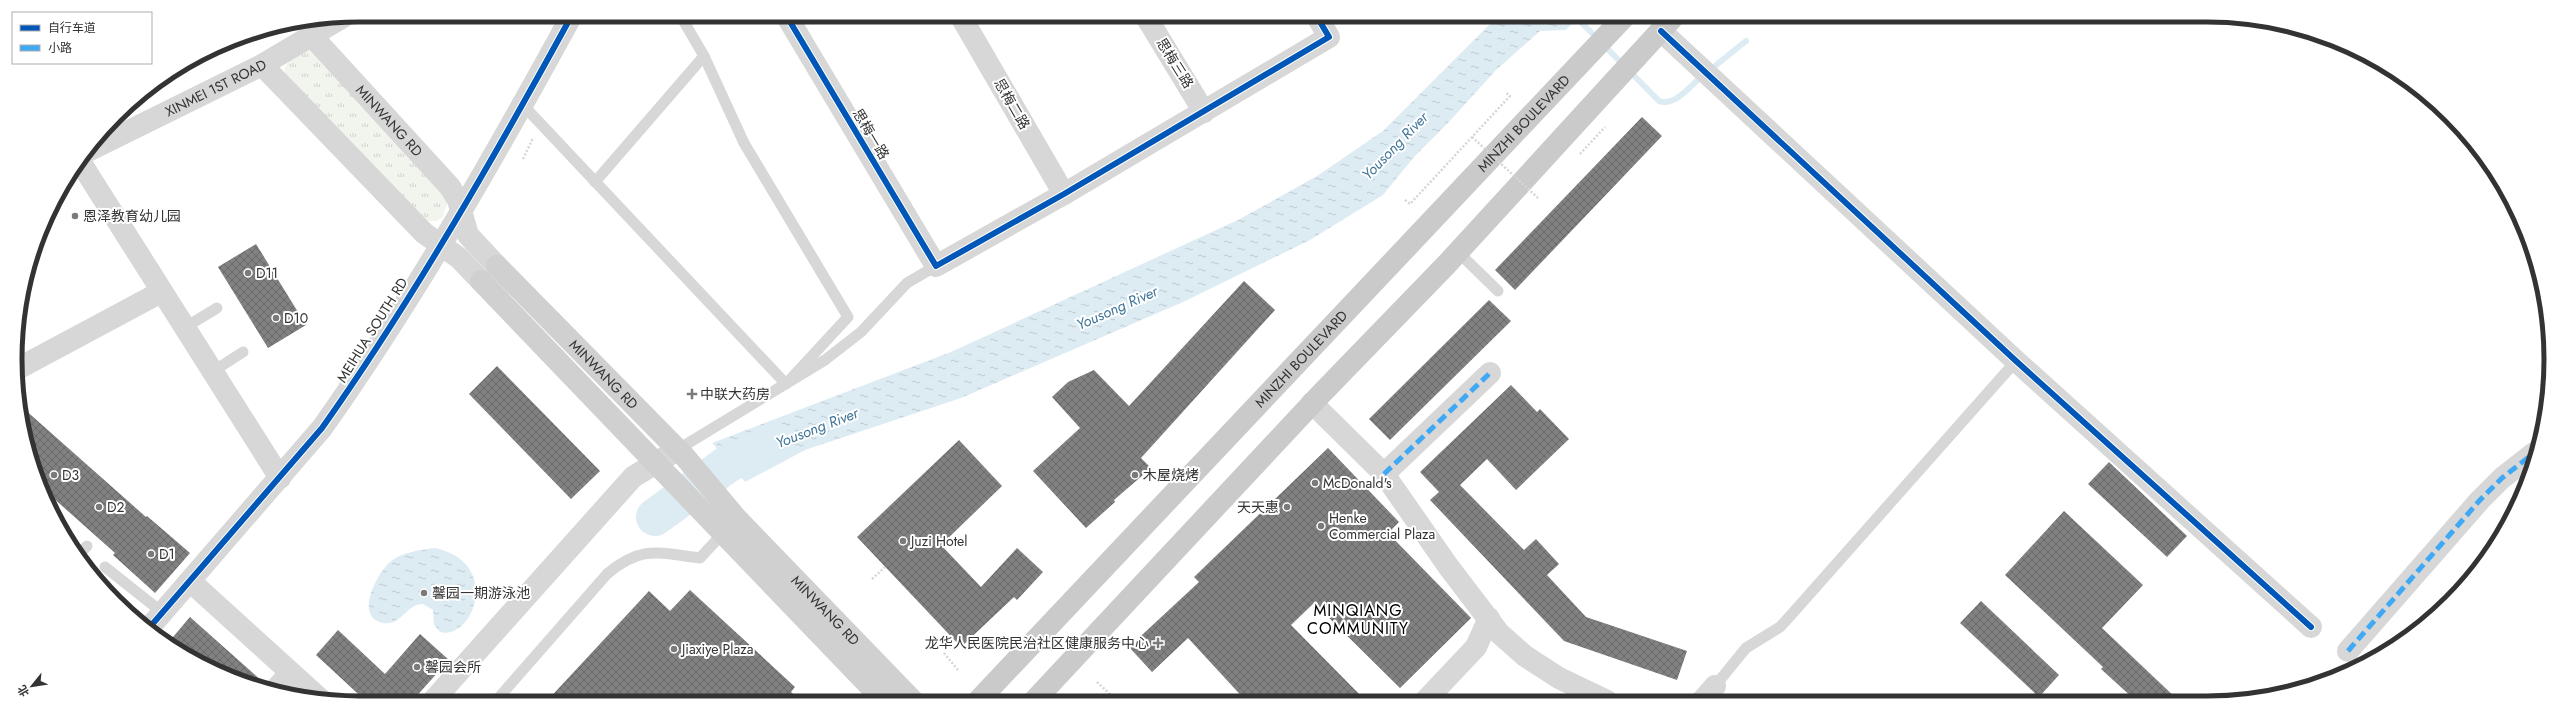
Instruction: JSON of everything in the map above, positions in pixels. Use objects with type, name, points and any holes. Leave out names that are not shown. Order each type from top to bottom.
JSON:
[{"type":"main road","name":"MINZHI BOULEVARD","points":[[983,696],[1619,22]]},
{"type":"main road","points":[[1039,696],[1312,404],[1458,252],[1662,30]]},
{"type":"main road","name":"MINWANG RD","points":[[497,266],[681,454],[725,520],[880,696]]},
{"type":"main road","name":"MINWANG RD","points":[[481,281],[661,466],[725,520],[908,696]]},
{"type":"street","name":"MEIHUA SOUTH RD","points":[[156,620],[191,582],[280,478],[322,428],[347,393],[461,210],[568,22]]},
{"type":"street","name":"思梅一路","points":[[790,22],[936,266]]},
{"type":"street","name":"思梅二路","points":[[964,22],[1064,194]]},
{"type":"street","name":"思梅三路","points":[[1149,22],[1204,112]]},
{"type":"street","points":[[936,266],[1064,194],[1330,37],[1320,22]]},
{"type":"street","name":"XINMEI 1ST ROAD","points":[[100,144],[262,65],[331,24]]},
{"type":"street","points":[[1662,30],[1694,62],[2016,361],[2311,627]]},
{"type":"street","name":"MINWANG RD","points":[[310,35],[450,187],[458,200],[468,235],[497,266]]},
{"type":"street","name":"MINWANG RD","points":[[262,65],[424,233],[439,246],[459,258],[481,281]]},
{"type":"street","points":[[84,166],[161,292],[280,478]]},
{"type":"street","points":[[22,366],[161,292]]},
{"type":"street","points":[[1384,474],[1490,373]]},
{"type":"street","points":[[1312,404],[1384,474],[1448,566],[1494,615],[1498,633],[1526,656],[1559,678],[1597,696]]},
{"type":"street","points":[[436,696],[633,477],[661,466],[681,454]]},
{"type":"street","points":[[2348,651],[2480,500],[2502,478],[2529,457]]},
{"type":"street","points":[[191,582],[313,693]]},
{"type":"street","points":[[1430,696],[1476,647],[1494,615]]},
{"type":"street","points":[[278,686],[290,673]]},
{"type":"lane","points":[[684,22],[704,56],[744,143],[848,317],[786,384]]},
{"type":"lane","points":[[595,182],[704,56]]},
{"type":"lane","points":[[522,104],[786,384]]},
{"type":"lane","points":[[1458,252],[1498,290]]},
{"type":"lane","points":[[681,454],[786,384],[825,360],[861,332],[907,284],[936,266]]},
{"type":"lane","points":[[184,328],[217,308]]},
{"type":"lane","points":[[212,372],[243,352]]},
{"type":"lane","points":[[1708,693],[1746,648],[1780,626],[1791,615],[2016,361]]},
{"type":"lane","points":[[500,696],[607,574],[619,563],[633,556],[648,552],[700,558],[725,520]]},
{"type":"lane","points":[[82,551],[87,546]]},
{"type":"lane","points":[[105,567],[156,620]]},
{"type":"path","points":[[1405,200],[1410,204],[1510,96],[1506,92]]},
{"type":"path","points":[[523,158],[535,134]]},
{"type":"path","points":[[1472,137],[1538,198]]},
{"type":"path","points":[[872,579],[885,567]]},
{"type":"path","points":[[944,654],[958,670]]},
{"type":"path","points":[[1097,682],[1112,696]]},
{"type":"green space","points":[[314,49],[448,201],[443,217],[437,221],[428,221],[286,76],[284,70],[292,59],[305,51]]},
{"type":"water","points":[[1492,22],[1573,22],[1566,30],[1540,31],[1496,70],[1447,124],[1414,157],[1383,195],[1310,240],[1183,302],[961,398],[805,450],[745,482],[712,443],[951,352],[1240,219],[1317,176],[1383,131]]},
{"type":"water","name":"馨园一期游泳池","points":[[435,548],[456,556],[469,568],[475,583],[475,599],[471,613],[463,625],[452,632],[440,632],[434,625],[433,610],[423,604],[412,607],[395,621],[390,623],[384,623],[375,619],[370,613],[370,596],[379,577],[389,563],[405,554]]},
{"type":"pier","points":[[712,443],[746,483],[743,483],[710,444]]},
{"type":"building","points":[[1642,117],[1662,136],[1515,290],[1495,270]]},
{"type":"building","points":[[256,244],[306,325],[268,348],[218,267]]},
{"type":"building","points":[[1244,281],[1275,310],[1141,458],[1151,468],[1114,500],[1115,502],[1086,528],[1033,471],[1080,428],[1052,397],[1068,382],[1094,370],[1129,406]]},
{"type":"building","points":[[1489,300],[1511,321],[1390,440],[1369,419]]},
{"type":"building","points":[[497,366],[600,471],[571,499],[469,394]]},
{"type":"building","points":[[1511,385],[1537,412],[1540,409],[1569,439],[1516,490],[1487,459],[1460,485],[1524,550],[1536,539],[1559,564],[1547,575],[1586,617],[1687,651],[1677,680],[1564,641],[1430,500],[1439,492],[1420,472]]},
{"type":"building","points":[[26,411],[146,517],[147,516],[190,553],[155,593],[113,555],[115,553],[52,497],[33,446]]},
{"type":"building","name":"Juzi Hotel","points":[[959,440],[1002,486],[941,545],[981,587],[1017,548],[1043,572],[1017,600],[1014,597],[961,647],[857,537]]},
{"type":"building","points":[[1328,448],[1399,522],[1388,533],[1471,618],[1400,688],[1314,603],[1291,625],[1361,696],[1241,696],[1188,638],[1152,672],[1129,647],[1199,582],[1194,577]]},
{"type":"building","points":[[2109,462],[2187,536],[2167,557],[2088,484]]},
{"type":"building","points":[[2064,511],[2143,585],[2102,628],[2174,696],[2131,696],[2101,669],[2103,667],[2005,575]]},
{"type":"building","name":"Jiaxiye Plaza","points":[[690,590],[795,687],[791,692],[795,696],[552,696],[649,591],[670,611]]},
{"type":"building","points":[[1981,601],[2059,675],[2040,696],[2038,696],[1960,623]]},
{"type":"building","points":[[190,617],[263,682],[210,661],[190,651],[172,639]]},
{"type":"building","name":"馨园会所","points":[[338,630],[385,674],[420,634],[449,660],[417,696],[360,696],[316,655]]},
{"type":"waterway","points":[[1581,22],[1659,101],[1665,102],[1677,98],[1702,76]]},
{"type":"waterway","points":[[1710,70],[1746,41]]},
{"type":"waterway","name":"Yousong River","points":[[655,517],[729,463],[776,443]]},
{"type":"marked path","points":[[1384,474],[1490,373]]},
{"type":"marked path","points":[[2348,651],[2480,500],[2502,478],[2529,457]]},
{"type":"cycle path","points":[[152,624],[322,428],[356,379],[453,225],[514,120],[568,22]]},
{"type":"cycle path","points":[[790,22],[936,266],[1064,194],[1329,37],[1320,22]]},
{"type":"cycle path","points":[[1661,31],[2016,361],[2311,627]]},
{"type":"place","name":"恩泽教育幼儿园","points":[[75,216]]},
{"type":"place","name":"D11","points":[[248,273]]},
{"type":"place","name":"D10","points":[[276,318]]},
{"type":"place","name":"中联大药房","points":[[692,394]]},
{"type":"place","name":"D3","points":[[54,475]]},
{"type":"place","name":"木屋烧烤","points":[[1135,475]]},
{"type":"place","name":"McDonald's","points":[[1315,483]]},
{"type":"place","name":"D2","points":[[99,507]]},
{"type":"place","name":"天天惠","points":[[1287,507]]},
{"type":"place","name":"Henke Commercial Plaza","points":[[1321,526]]},
{"type":"place","name":"Juzi Hotel","points":[[903,541]]},
{"type":"place","name":"D1","points":[[151,554]]},
{"type":"place","name":"馨园一期游泳池","points":[[424,593]]},
{"type":"place","name":"龙华人民医院民治社区健康服务中心","points":[[1158,643]]},
{"type":"place","name":"Jiaxiye Plaza","points":[[674,649]]},
{"type":"place","name":"馨园会所","points":[[417,667]]},
{"type":"district","name":"MINQIANG COMMUNITY","points":[[1358,619]]}]
